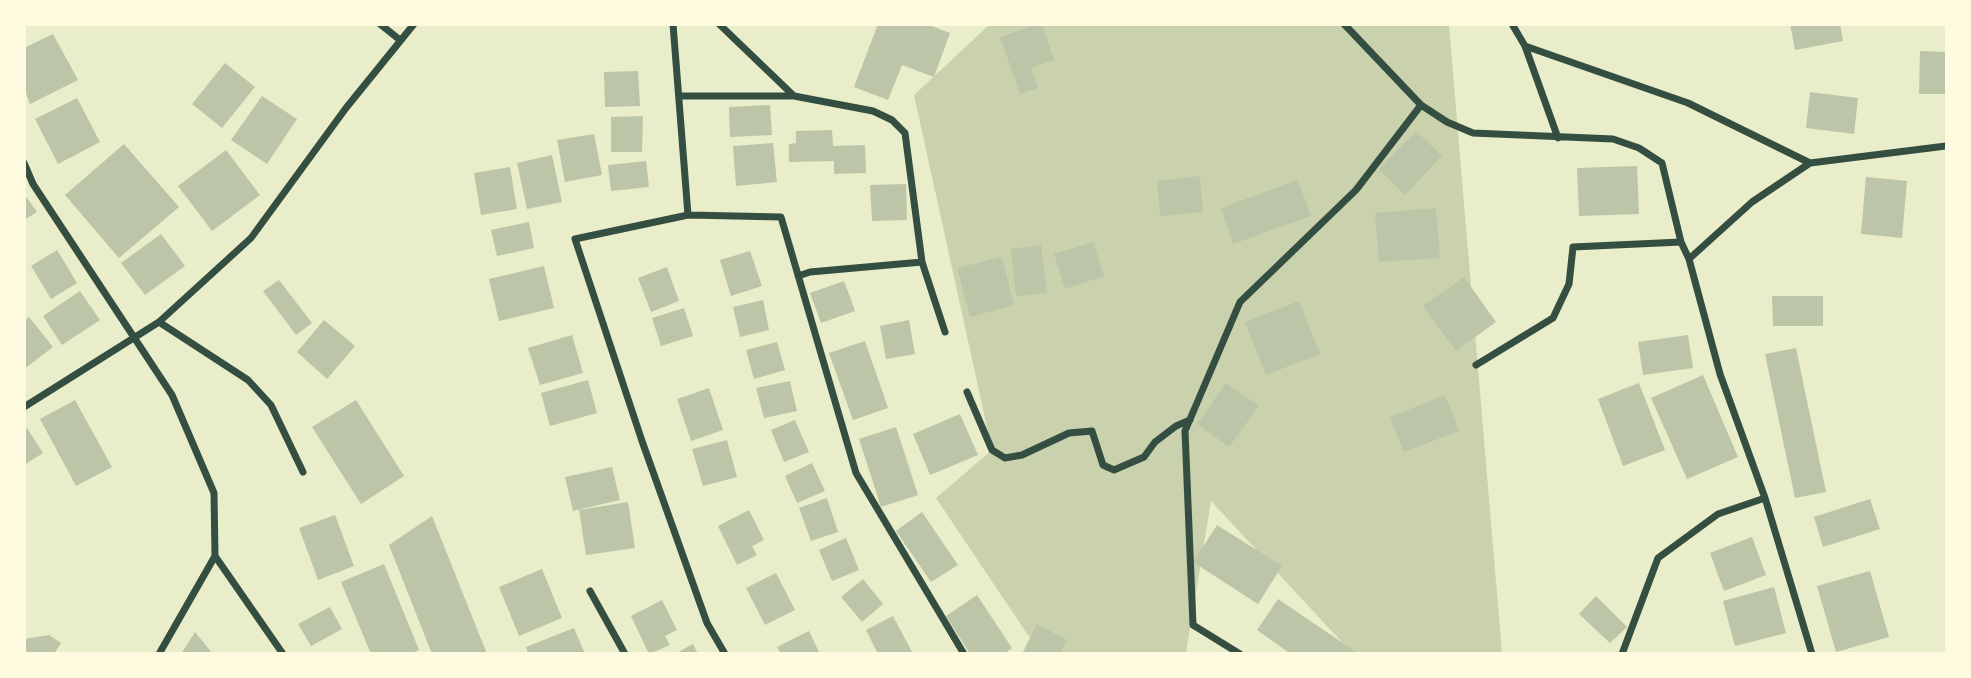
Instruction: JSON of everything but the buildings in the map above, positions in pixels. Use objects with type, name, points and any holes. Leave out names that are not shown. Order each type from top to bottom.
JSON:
[{"type":"street","points":[[380,24],[400,40]]},
{"type":"street","points":[[24,407],[159,322],[251,238],[346,108],[414,24]]},
{"type":"street","points":[[674,24],[688,215]]},
{"type":"street","points":[[719,24],[794,96]]},
{"type":"street","points":[[1344,24],[1421,105],[1447,122],[1473,132],[1613,139],[1639,148],[1662,163],[1681,242],[1689,259],[1720,374],[1765,498],[1812,653]]},
{"type":"street","points":[[1512,24],[1525,46],[1558,138]]},
{"type":"street","points":[[1525,46],[1688,103],[1810,163]]},
{"type":"street","points":[[679,96],[794,96],[873,111],[892,120],[905,132],[922,262],[945,332]]},
{"type":"street","points":[[1240,653],[1193,625],[1185,431],[1240,302],[1356,190],[1421,105]]},
{"type":"street","points":[[1689,259],[1752,202],[1810,163],[1947,146]]},
{"type":"street","points":[[24,163],[33,184],[172,395],[214,493],[215,556],[159,653]]},
{"type":"street","points":[[725,653],[707,623],[642,441],[575,239],[688,215],[781,218],[856,473],[964,653]]},
{"type":"street","points":[[1476,365],[1553,318],[1569,284],[1573,247],[1681,242]]},
{"type":"street","points":[[798,276],[810,272],[922,262]]},
{"type":"street","points":[[159,322],[256,388],[271,405],[303,472]]},
{"type":"street","points":[[967,392],[992,450],[1005,457],[1022,455],[1069,433],[1092,431],[1104,465],[1114,470],[1144,457],[1155,442],[1190,419]]},
{"type":"street","points":[[1622,653],[1658,558],[1718,514],[1765,498]]},
{"type":"street","points":[[215,556],[283,653]]},
{"type":"street","points":[[590,591],[625,653]]},
{"type":"green space","points":[[989,25],[1449,25],[1502,653],[1352,653],[1211,501],[1186,653],[1040,653],[936,498],[992,450],[914,95]]}]
